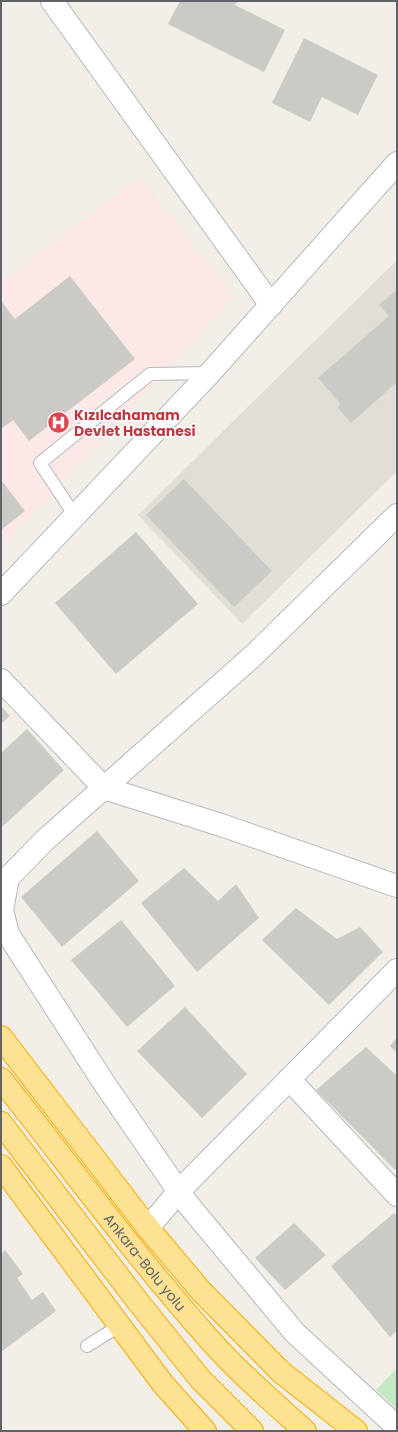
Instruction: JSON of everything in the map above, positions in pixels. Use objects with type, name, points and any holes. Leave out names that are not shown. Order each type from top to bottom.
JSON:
[{"type":"highway","points":[[1,1037],[148,1228],[201,1291],[281,1372],[356,1431]]},
{"type":"highway","name":"Ankara-Bolu yolu","points":[[1,1079],[76,1173],[145,1264],[209,1340],[253,1385],[305,1431]]},
{"type":"highway","name":"Ankara-Bolu yolu","points":[[1,1122],[54,1190],[138,1303],[201,1380],[252,1431]]},
{"type":"highway","points":[[1,1166],[163,1384],[205,1431]]},
{"type":"street","points":[[52,1],[271,305]]},
{"type":"street","points":[[1,594],[210,373],[397,163]]},
{"type":"street","points":[[397,515],[254,655],[45,840],[4,882],[2,910],[8,934],[104,1083],[179,1191],[295,1333],[397,1427]]},
{"type":"street","points":[[1,680],[104,788],[224,826],[397,886]]},
{"type":"street","points":[[148,1228],[179,1191],[397,970]]},
{"type":"street","points":[[289,1079],[397,1195]]},
{"type":"lane","points":[[75,516],[40,463],[150,374],[210,373]]},
{"type":"lane","points":[[87,1346],[119,1326]]},
{"type":"shaded area","name":"Kızılcahamam Devlet Hastanesi","points":[[140,176],[235,297],[1,549],[1,282]]},
{"type":"shaded area","points":[[397,260],[397,471],[242,624],[138,515]]},
{"type":"green space","points":[[397,1368],[397,1409],[376,1390]]},
{"type":"building","points":[[180,1],[238,1],[235,5],[285,30],[264,72],[168,24]]},
{"type":"building","points":[[304,38],[378,75],[358,115],[322,97],[310,122],[272,103]]},
{"type":"building","points":[[70,276],[135,359],[29,441],[13,420],[1,429],[1,301],[15,319]]},
{"type":"building","points":[[397,290],[397,382],[351,423],[338,408],[340,403],[318,378],[389,316],[379,305]]},
{"type":"building","points":[[184,479],[272,571],[234,607],[146,515]]},
{"type":"building","points":[[1,480],[25,511],[1,530]]},
{"type":"building","points":[[136,532],[198,604],[116,674],[55,603]]},
{"type":"building","points":[[1,706],[10,716],[1,724]]},
{"type":"building","points":[[27,729],[64,770],[1,828],[1,753]]},
{"type":"building","points":[[97,831],[139,881],[62,947],[21,897]]},
{"type":"building","points":[[184,868],[218,901],[236,884],[259,918],[197,972],[141,903]]},
{"type":"building","points":[[296,908],[337,939],[360,927],[383,952],[329,1005],[262,940]]},
{"type":"building","points":[[121,920],[175,986],[127,1027],[71,960]]},
{"type":"building","points":[[185,1007],[247,1074],[202,1118],[137,1051]]},
{"type":"building","points":[[397,1037],[397,1053],[390,1046]]},
{"type":"building","points":[[366,1047],[397,1076],[397,1168],[395,1170],[316,1090]]},
{"type":"building","points":[[394,1213],[397,1216],[397,1331],[390,1337],[331,1266]]},
{"type":"building","points":[[294,1223],[326,1255],[285,1290],[255,1258]]},
{"type":"building","points":[[5,1250],[23,1274],[17,1278],[32,1300],[43,1292],[56,1311],[1,1352],[1,1254]]},
{"type":"place","name":"Kızılcahamam Devlet Hastanesi","points":[[59,423]]}]
